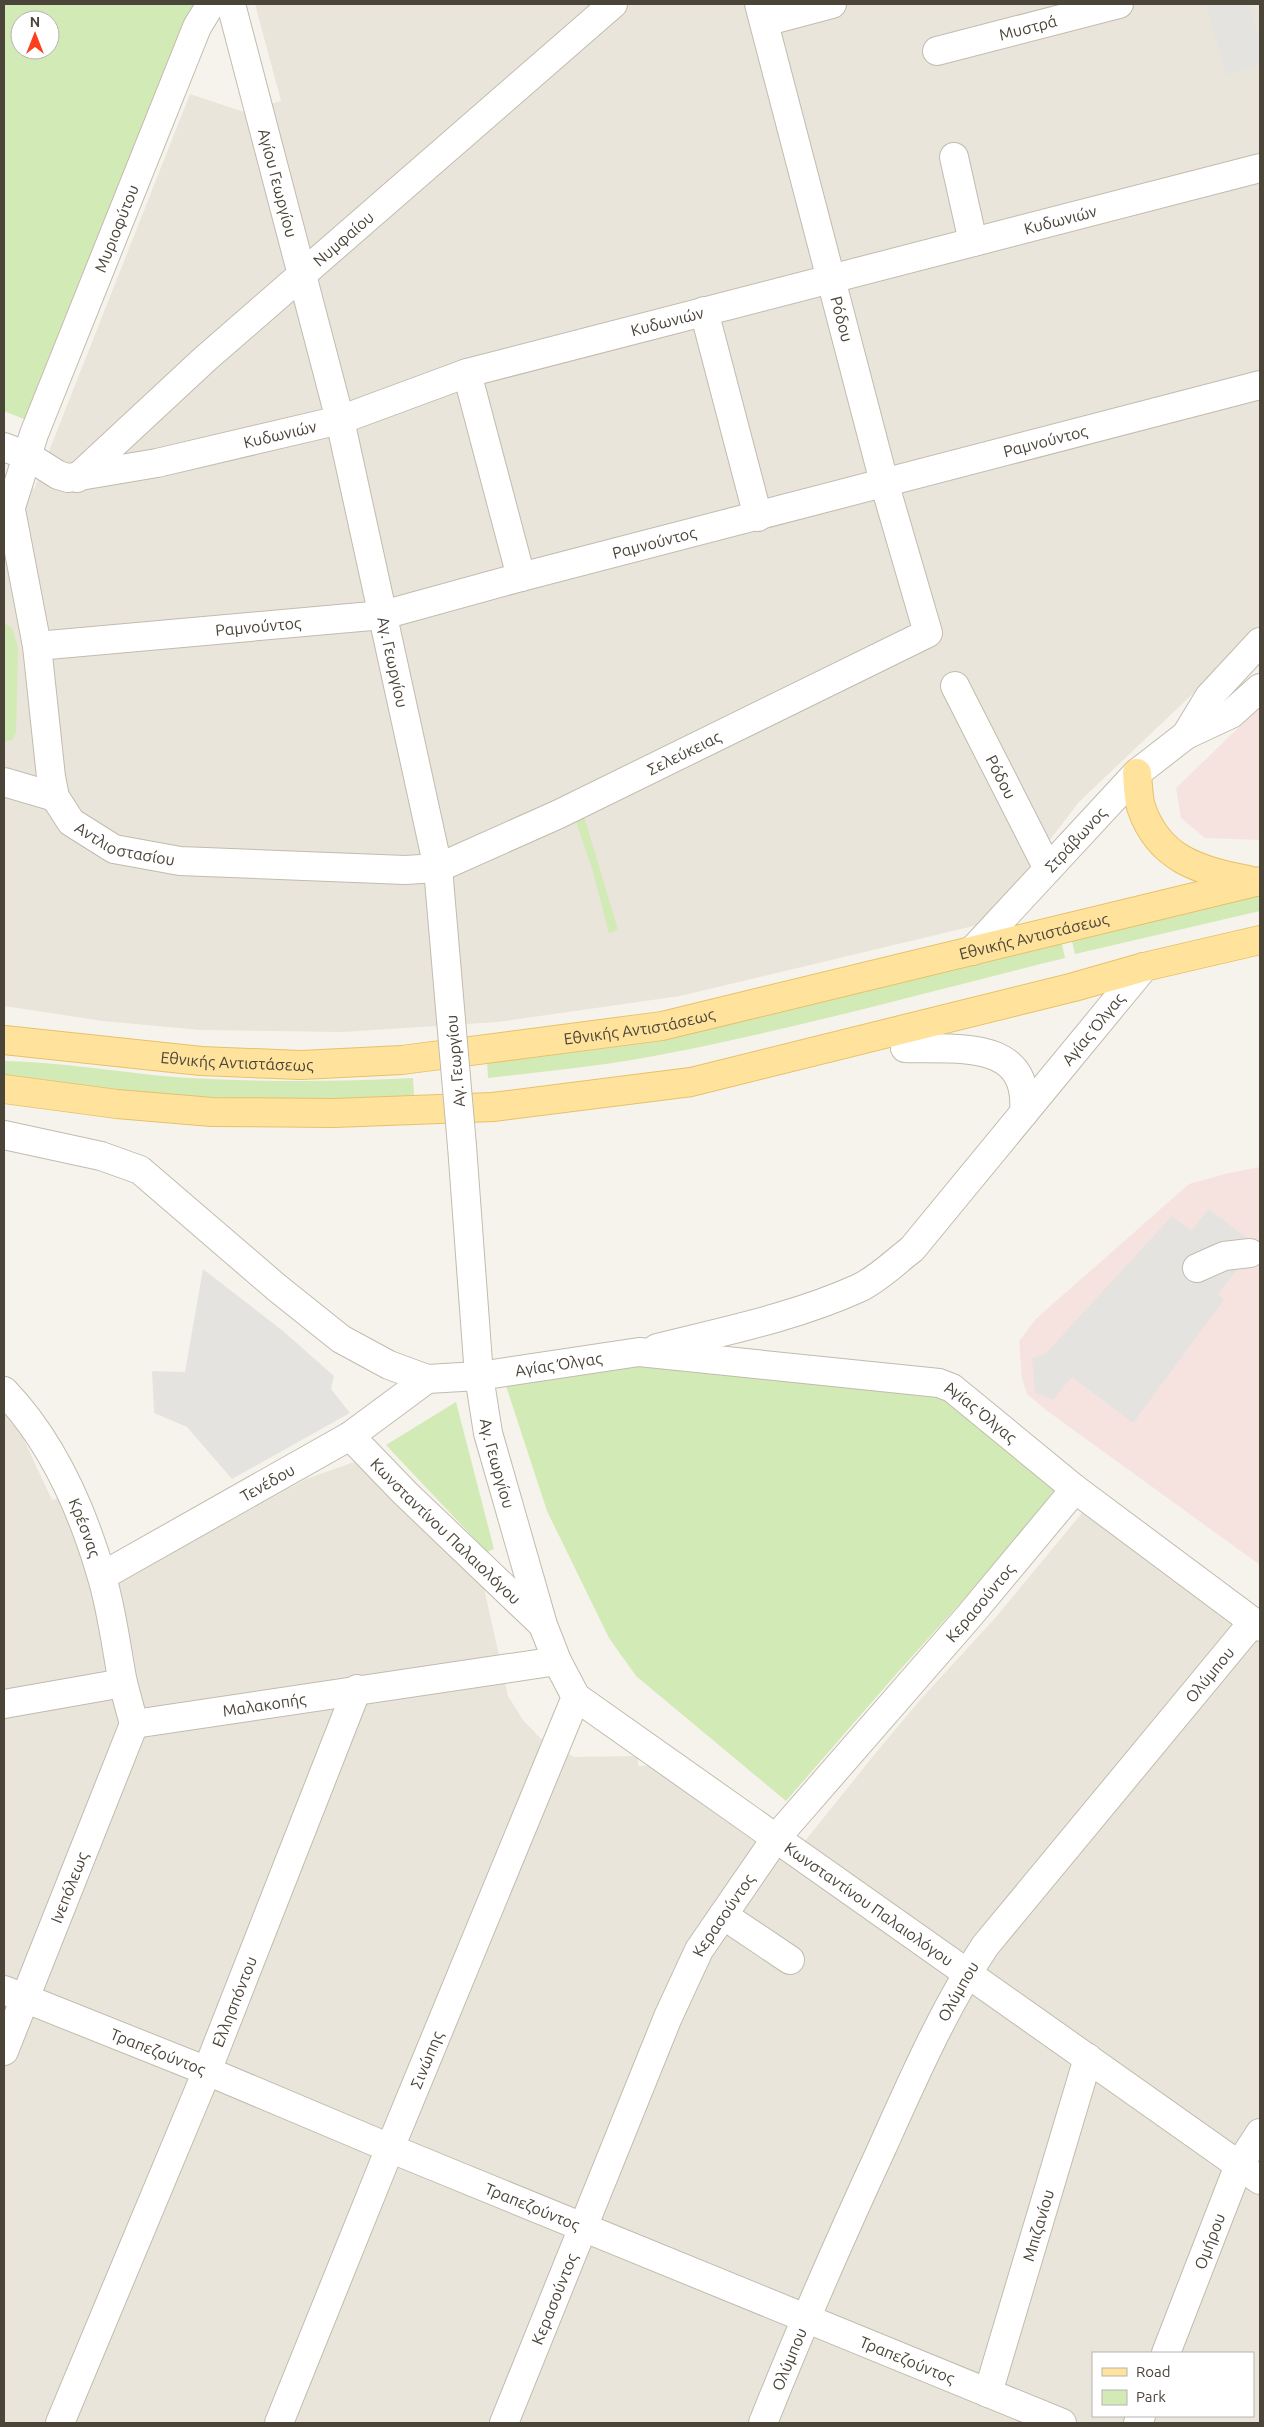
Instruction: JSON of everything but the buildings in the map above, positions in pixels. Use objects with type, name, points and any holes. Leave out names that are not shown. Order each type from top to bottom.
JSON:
[{"type":"main road","points":[[1137,773],[1141,806],[1152,832],[1162,846],[1178,858],[1214,873],[1257,881]]},
{"type":"main road","name":"Εθνικής Αντιστάσεως","points":[[4,1040],[201,1061],[302,1065],[402,1060],[662,1026],[1257,881]]},
{"type":"main road","points":[[4,1089],[117,1104],[212,1112],[334,1113],[493,1107],[691,1082],[1074,988],[1144,967],[1260,940]]},
{"type":"street","name":"Μυριοφύτου","points":[[16,452],[36,427],[197,27],[211,4]]},
{"type":"street","name":"Αγίου Γεωργίου","points":[[231,4],[340,420]]},
{"type":"street","name":"Νυμφαίου","points":[[77,478],[205,359],[613,4]]},
{"type":"street","points":[[762,13],[832,4]]},
{"type":"street","name":"Μυστρά","points":[[937,51],[1120,4]]},
{"type":"street","name":"Ρόδου","points":[[762,13],[884,482],[928,633]]},
{"type":"street","points":[[954,157],[973,242]]},
{"type":"street","name":"Κυδωνιών","points":[[77,478],[157,463],[340,420],[467,373],[1260,168]]},
{"type":"street","points":[[704,311],[758,517]]},
{"type":"street","points":[[467,373],[521,576]]},
{"type":"street","name":"Ραμνούντος","points":[[37,646],[383,615],[521,576],[758,517],[884,482],[1260,385]]},
{"type":"street","name":"Αγ. Γεωργίου","points":[[340,420],[438,868],[452,1020],[479,1376],[488,1433],[543,1625],[557,1662],[576,1697]]},
{"type":"street","points":[[16,452],[58,476],[77,478]]},
{"type":"street","name":"Αντλιοστασίου","points":[[16,452],[7,520],[37,646],[51,778],[56,797],[71,822],[114,849],[180,861],[406,870],[438,868]]},
{"type":"street","name":"Σελεύκειας","points":[[438,868],[588,800],[928,633]]},
{"type":"street","name":"Στράβωνος","points":[[1186,735],[1209,697],[1260,642]]},
{"type":"street","name":"Ρόδου","points":[[955,686],[1048,869]]},
{"type":"street","name":"Στράβωνος","points":[[972,951],[1137,773],[1186,735],[1231,714],[1260,688]]},
{"type":"street","points":[[4,782],[56,797]]},
{"type":"street","name":"Αγίας Όλγας","points":[[427,1379],[479,1376],[639,1352],[789,1314],[861,1287],[912,1249],[1144,967]]},
{"type":"street","points":[[905,1048],[992,1054],[1011,1065],[1019,1073],[1026,1096],[1024,1113]]},
{"type":"street","points":[[4,1135],[102,1156],[140,1170],[276,1287],[341,1339],[389,1364],[427,1379]]},
{"type":"street","points":[[1197,1268],[1224,1256],[1250,1253]]},
{"type":"street","name":"Αγίας Όλγας","points":[[639,1352],[939,1383],[952,1388],[1075,1489],[1257,1624]]},
{"type":"street","name":"Τενέδου","points":[[102,1576],[350,1436],[427,1379]]},
{"type":"street","name":"Κρέσνας","points":[[4,1391],[20,1409],[44,1444],[84,1525],[102,1576],[123,1683]]},
{"type":"street","name":"Κωνσταντίνου Παλαιολόγου","points":[[350,1436],[405,1493],[543,1625]]},
{"type":"street","name":"Κερασούντος","points":[[504,2423],[668,2017],[699,1950],[776,1838],[970,1615],[1075,1489]]},
{"type":"street","name":"Ολύμπου","points":[[763,2423],[805,2318],[933,2035],[968,1973],[985,1946],[1257,1624]]},
{"type":"street","name":"Μαλακοπής","points":[[134,1724],[357,1689],[557,1662]]},
{"type":"street","points":[[4,1704],[123,1683],[134,1724]]},
{"type":"street","name":"Ελλησπόντου","points":[[60,2423],[207,2071],[357,1689]]},
{"type":"street","name":"Κωνσταντίνου Παλαιολόγου","points":[[576,1697],[1250,2172]]},
{"type":"street","name":"Σινώπης","points":[[279,2423],[576,1697]]},
{"type":"street","name":"Ινεπόλεως","points":[[4,2051],[15,1994],[134,1724]]},
{"type":"street","points":[[723,1915],[790,1960]]},
{"type":"street","name":"Τραπεζούντος","points":[[15,1994],[207,2071],[584,2228],[1062,2423]]},
{"type":"street","name":"Μπιζανίου","points":[[988,2393],[1088,2058]]},
{"type":"street","name":"Ομήρου","points":[[1166,2352],[1250,2172],[1260,2133]]},
{"type":"shaded area","points":[[255,4],[1260,4],[1260,630],[1079,802],[986,923],[680,996],[498,1022],[343,1032],[200,1030],[103,1021],[4,1006],[4,478],[34,489],[190,94],[244,112],[281,101]]},
{"type":"shaded area","points":[[1206,4],[1250,4],[1260,40],[1260,65],[1226,75]]},
{"type":"shaded area","points":[[1260,707],[1260,840],[1205,838],[1181,818],[1176,788]]},
{"type":"shaded area","points":[[1260,1167],[1260,1565],[1046,1410],[1027,1394],[1022,1378],[1019,1341],[1037,1318],[1189,1184]]},
{"type":"shaded area","points":[[1209,1209],[1256,1245],[1218,1294],[1224,1300],[1133,1423],[1072,1377],[1053,1400],[1035,1393],[1032,1358],[1045,1354],[1172,1216],[1191,1231]]},
{"type":"shaded area","points":[[203,1269],[283,1331],[334,1376],[331,1389],[350,1413],[232,1479],[187,1427],[154,1413],[152,1371],[185,1372]]},
{"type":"shaded area","points":[[4,1397],[52,1500],[72,1495],[83,1536],[131,1575],[306,1479],[354,1462],[359,1462],[482,1579],[508,1696],[523,1720],[540,1738],[574,1757],[638,1756],[638,1766],[661,1765],[792,1857],[920,1700],[996,1617],[1096,1496],[1260,1613],[1260,2423],[4,2423]]},
{"type":"green space","points":[[4,4],[194,4],[26,420],[4,411]]},
{"type":"green space","points":[[4,623],[12,628],[18,648],[16,733],[12,740],[4,742]]},
{"type":"green space","points":[[584,816],[618,930],[609,933],[593,872],[575,819]]},
{"type":"green space","points":[[1260,894],[1260,911],[1075,954],[1071,937]]},
{"type":"green space","points":[[1061,940],[1065,958],[815,1021],[715,1044],[620,1062],[488,1078],[487,1060]]},
{"type":"green space","points":[[4,1061],[47,1063],[204,1079],[294,1081],[413,1078],[414,1096],[307,1099],[165,1094],[4,1076]]},
{"type":"green space","points":[[619,1365],[928,1388],[1064,1488],[898,1672],[786,1801],[636,1676],[609,1638],[547,1511],[506,1386]]},
{"type":"green space","points":[[456,1402],[494,1549],[487,1552],[386,1445]]}]
